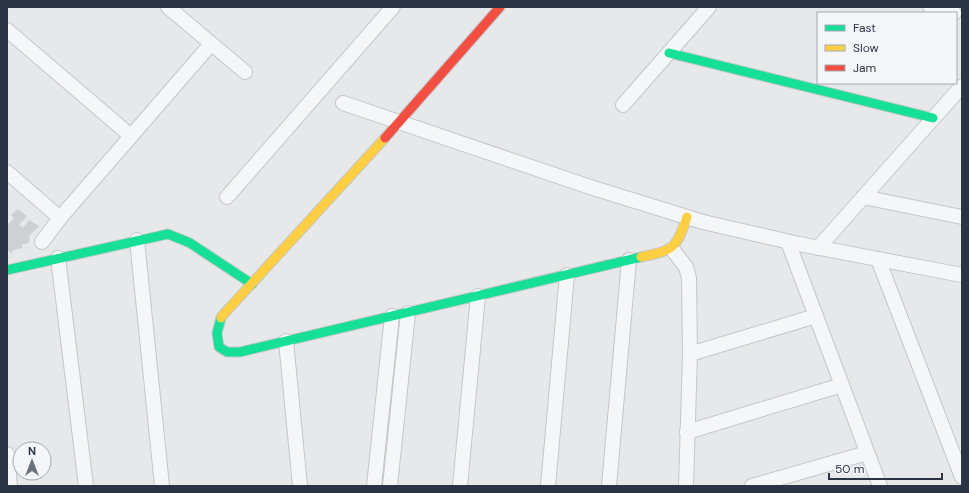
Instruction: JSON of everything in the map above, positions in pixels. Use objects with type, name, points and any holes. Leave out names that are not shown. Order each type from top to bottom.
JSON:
[{"type":"street","points":[[168,7],[245,72]]},
{"type":"street","points":[[227,197],[393,7]]},
{"type":"street","points":[[500,7],[400,122],[222,316],[217,333],[218,347],[227,352],[240,352],[664,252],[672,249],[677,243],[687,217]]},
{"type":"street","points":[[623,105],[709,7]]},
{"type":"street","points":[[930,7],[951,12]]},
{"type":"street","points":[[7,30],[131,136]]},
{"type":"street","points":[[42,242],[60,218],[211,44]]},
{"type":"street","points":[[669,53],[933,118]]},
{"type":"street","points":[[818,248],[962,86]]},
{"type":"street","points":[[343,103],[590,187],[687,217],[788,242],[962,275]]},
{"type":"street","points":[[7,172],[60,218]]},
{"type":"street","points":[[863,197],[962,217]]},
{"type":"street","points":[[7,270],[168,234],[190,243],[252,284]]},
{"type":"street","points":[[138,240],[162,486]]},
{"type":"street","points":[[788,242],[880,486]]},
{"type":"street","points":[[672,249],[686,267],[689,278],[690,354],[686,486]]},
{"type":"street","points":[[58,258],[86,486]]},
{"type":"street","points":[[878,259],[962,476]]},
{"type":"street","points":[[609,486],[630,260]]},
{"type":"street","points":[[548,486],[567,275]]},
{"type":"street","points":[[460,486],[478,296]]},
{"type":"street","points":[[390,486],[408,312]]},
{"type":"street","points":[[374,486],[392,316]]},
{"type":"street","points":[[690,354],[816,316]]},
{"type":"street","points":[[286,341],[300,486]]},
{"type":"street","points":[[687,432],[842,385]]},
{"type":"street","points":[[752,486],[867,453]]},
{"type":"street","points":[[7,454],[10,486]]},
{"type":"building","points":[[18,209],[27,216],[19,225],[23,228],[29,220],[39,226],[29,236],[30,240],[27,244],[22,244],[22,248],[14,250],[11,253],[7,250],[9,246],[7,245],[7,226],[14,218],[11,215]]},
{"type":"traffic: fast","points":[[669,53],[933,118]]},
{"type":"traffic: fast","points":[[7,270],[168,234],[190,243],[252,284]]},
{"type":"traffic: fast","points":[[221,318],[217,333],[219,347],[227,352],[240,352],[641,257]]},
{"type":"traffic: slow","points":[[221,318],[385,138]]},
{"type":"traffic: slow","points":[[641,257],[667,250],[672,247],[680,236],[687,217]]},
{"type":"traffic: jam","points":[[385,138],[500,7]]}]
